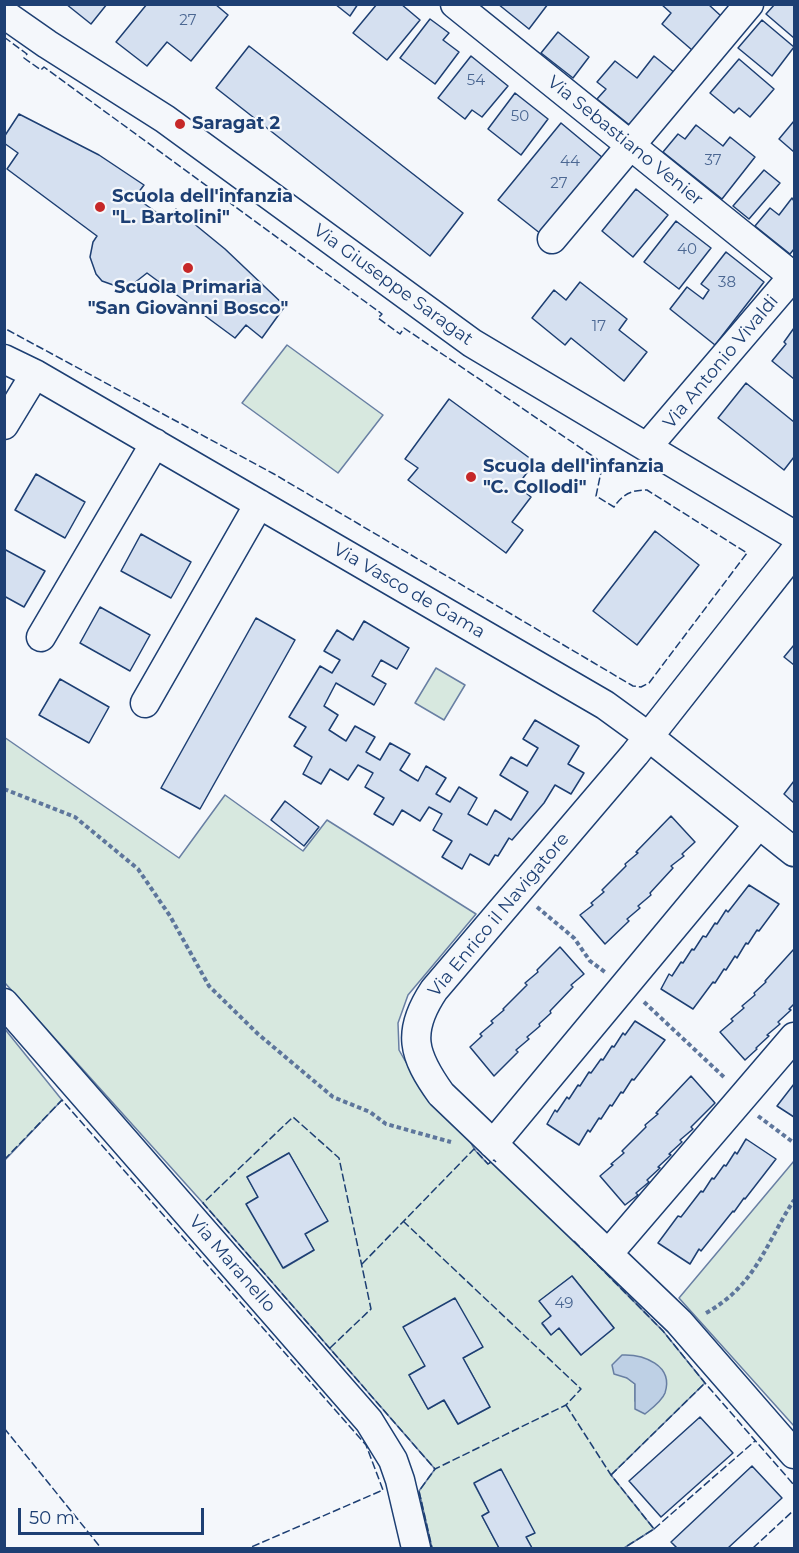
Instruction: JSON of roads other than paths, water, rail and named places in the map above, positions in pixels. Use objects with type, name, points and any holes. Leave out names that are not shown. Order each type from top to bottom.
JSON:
[{"type":"street","name":"Via Sebastiano Venier","points":[[455,4],[794,276]]},
{"type":"street","points":[[552,239],[749,4]]},
{"type":"street","name":"Via Giuseppe Saragat","points":[[4,14],[165,119],[472,343],[795,535]]},
{"type":"street","name":"Via Antonio Vivaldi","points":[[647,447],[794,276]]},
{"type":"street","name":"Via Vasco de Gama","points":[[4,359],[35,374],[155,443],[605,705],[795,852]]},
{"type":"street","points":[[4,425],[35,374]]},
{"type":"street","points":[[41,637],[155,443]]},
{"type":"street","points":[[145,703],[259,504]]},
{"type":"street","name":"Via Enrico il Navigatore","points":[[795,552],[649,737],[434,990],[421,1009],[416,1029],[417,1050],[426,1073],[441,1094],[679,1322],[795,1454]]},
{"type":"street","points":[[493,1144],[759,824]]},
{"type":"street","name":"Via Maranello","points":[[4,1003],[369,1420],[393,1460],[416,1548]]},
{"type":"street","points":[[608,1254],[795,1037]]},
{"type":"water","points":[[622,1355],[647,1359],[661,1368],[665,1375],[667,1383],[664,1396],[645,1414],[635,1409],[635,1384],[627,1378],[614,1374],[612,1365]]},
{"type":"place","name":"Saragat 2","points":[[180,124]]},
{"type":"place","name":"Scuola dell'infanzia \"L. Bartolini\"","points":[[100,207]]},
{"type":"place","name":"Scuola Primaria \"San Giovanni Bosco\"","points":[[188,268]]},
{"type":"place","name":"Scuola dell'infanzia \"C. Collodi\"","points":[[471,477]]}]
